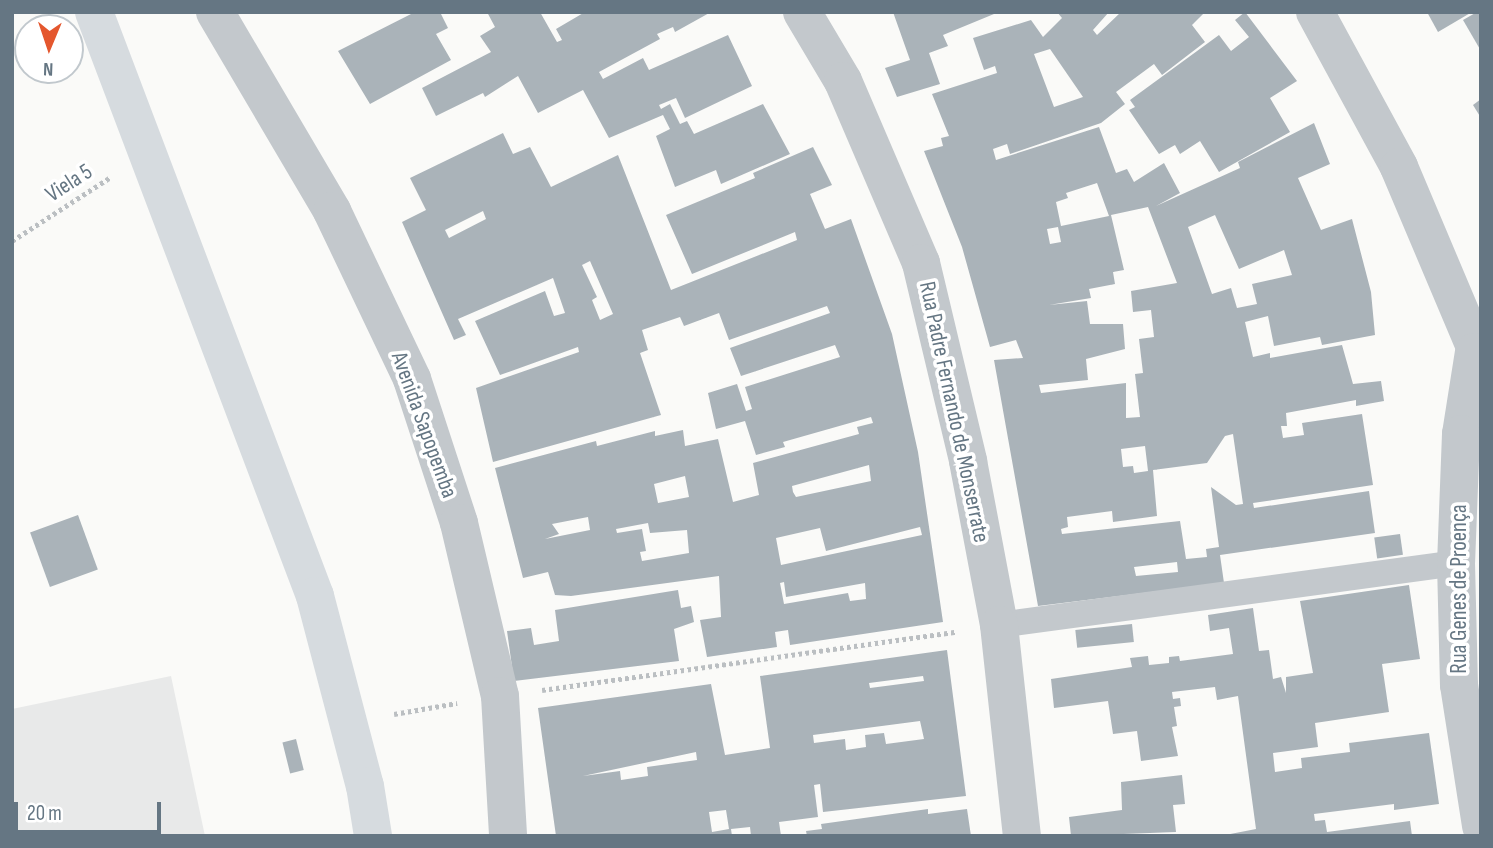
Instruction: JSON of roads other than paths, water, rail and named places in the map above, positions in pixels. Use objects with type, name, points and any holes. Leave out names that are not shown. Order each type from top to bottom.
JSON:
[{"type":"main road","points":[[94,12],[145,155],[316,596],[349,722],[373,836]]},
{"type":"street","name":"Avenida Sapopemba","points":[[215,12],[332,211],[412,379],[459,523],[500,696],[508,836]]},
{"type":"street","name":"Rua Padre Fernando de Monserrate","points":[[802,12],[843,81],[921,263],[968,461],[999,625],[1022,836]]},
{"type":"street","points":[[1315,12],[1399,167],[1477,356]]},
{"type":"street","name":"Rua Genes de Proença","points":[[1477,356],[1461,434],[1456,563],[1459,685],[1481,826]]},
{"type":"lane","points":[[999,625],[1456,563]]}]
